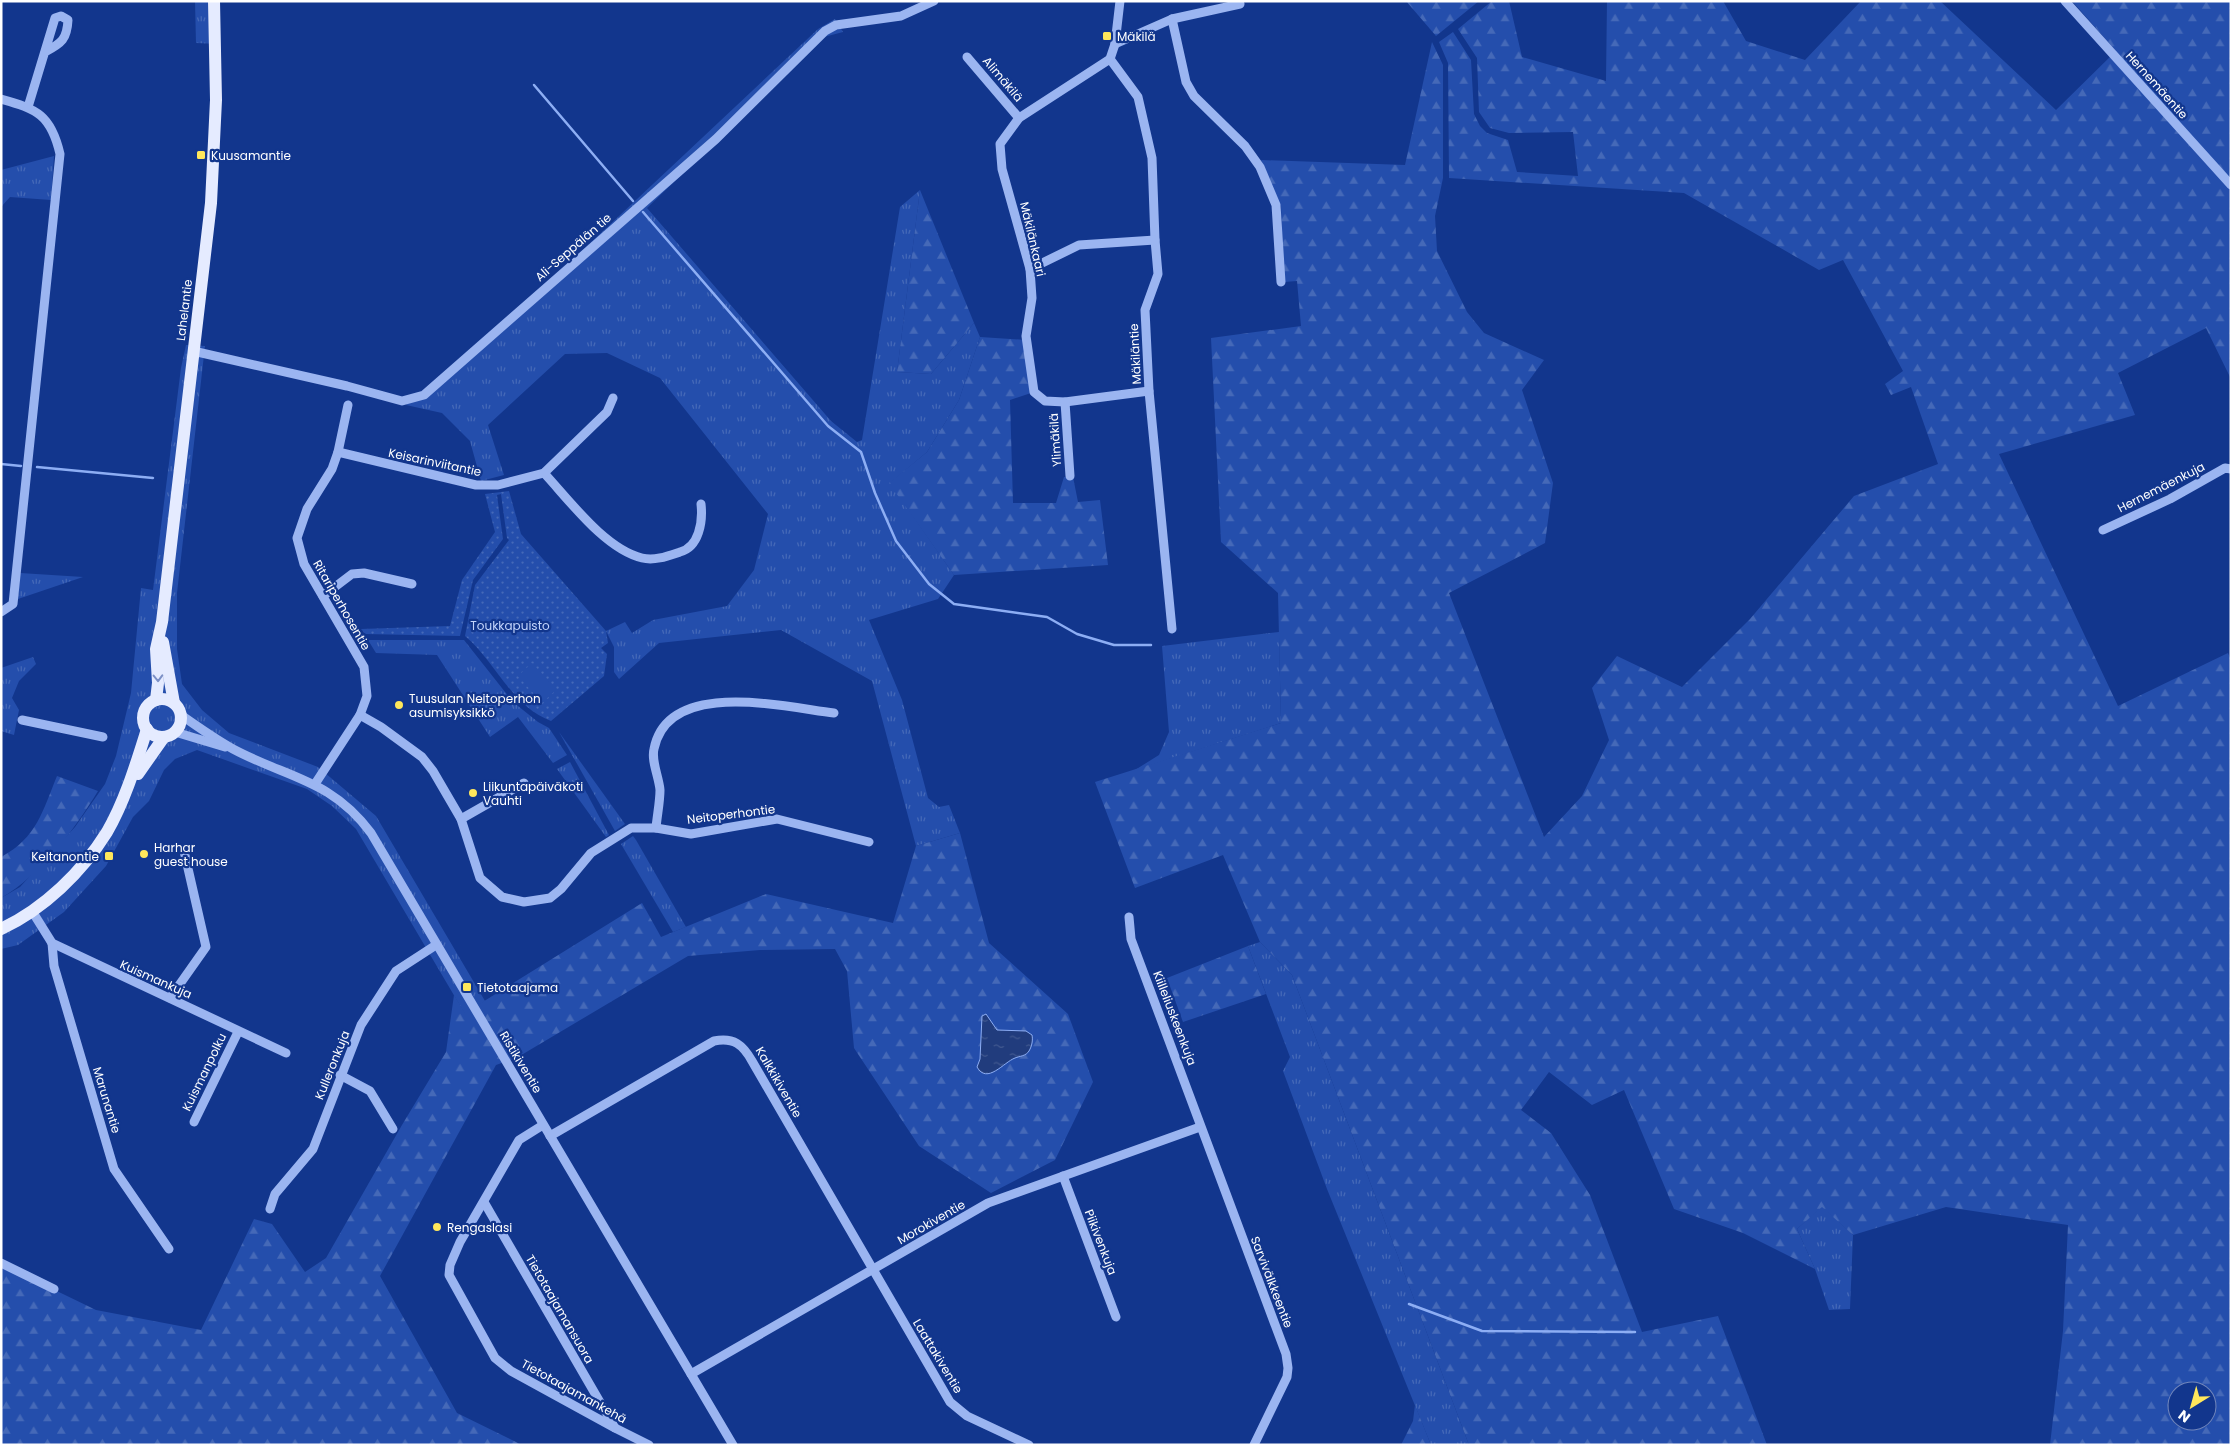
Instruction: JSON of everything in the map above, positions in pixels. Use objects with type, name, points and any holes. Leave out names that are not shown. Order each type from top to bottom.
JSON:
[{"type":"main road","name":"Lahelantie","points":[[156,700],[158,683],[156,649],[162,622],[211,203],[216,100],[214,1]]},
{"type":"main road","name":"Lahelantie","points":[[162,622],[164,650],[174,703]]},
{"type":"main road","points":[[124,795],[169,735],[180,724],[181,715],[174,703],[166,699],[151,702],[144,712],[143,718],[147,730],[154,735],[169,735]]},
{"type":"main road","points":[[1,929],[32,911],[55,893],[82,866],[107,832],[124,795],[147,730]]},
{"type":"street","name":"Ali-Seppälän tie","points":[[193,351],[347,386],[402,401],[424,394],[716,139],[825,31],[836,25],[901,16],[934,1]]},
{"type":"street","points":[[1110,60],[1115,44],[1120,1]]},
{"type":"street","name":"Hernemäentie","points":[[2065,1],[2231,185]]},
{"type":"street","points":[[1115,44],[1172,20],[1239,3]]},
{"type":"street","points":[[1172,20],[1186,82],[1194,96],[1245,146],[1260,167],[1276,205],[1281,282]]},
{"type":"street","points":[[28,106],[45,52]]},
{"type":"street","name":"Alimäkilä","points":[[967,57],[1019,118]]},
{"type":"street","name":"Mäkilänkaari","points":[[1110,60],[1019,118],[1000,144],[1002,169],[1030,269],[1032,298],[1026,336],[1034,392],[1045,401],[1065,402],[1149,391]]},
{"type":"street","name":"Mäkiläntie","points":[[1110,60],[1138,98],[1152,158],[1158,274],[1145,310],[1149,391],[1172,628]]},
{"type":"street","points":[[1,99],[28,106],[38,112],[52,129],[60,154],[13,604],[1,612]]},
{"type":"street","points":[[1030,269],[1079,245],[1155,240]]},
{"type":"street","name":"Keisarinviitantie","points":[[338,452],[476,485],[498,485],[544,473],[607,412],[613,398]]},
{"type":"street","name":"Ylimäkilä","points":[[1065,402],[1070,476]]},
{"type":"street","name":"Ritariperhosentie","points":[[315,784],[360,715],[367,696],[364,667],[304,564],[297,538],[307,509],[332,469],[338,452],[348,405]]},
{"type":"street","name":"Hernemäenkuja","points":[[2103,530],[2170,499],[2225,468],[2231,469]]},
{"type":"street","points":[[544,473],[607,540],[619,549],[643,558],[657,559],[689,550],[695,544],[702,515],[701,504]]},
{"type":"street","points":[[323,596],[352,574],[364,573],[412,584]]},
{"type":"street","points":[[656,828],[660,789],[653,750],[659,732],[676,714],[707,703],[736,701],[834,713]]},
{"type":"street","name":"Ristikiventie","points":[[181,715],[233,749],[315,784],[345,803],[363,822],[733,1445]]},
{"type":"street","name":"Neitoperhontie","points":[[360,715],[381,727],[422,757],[434,771],[461,819],[480,878],[502,897],[524,902],[550,898],[562,889],[591,853],[631,828],[656,828],[691,834],[777,819],[869,842]]},
{"type":"street","points":[[22,720],[103,737]]},
{"type":"street","name":"Ristikiventie","points":[[169,735],[233,749]]},
{"type":"street","points":[[461,819],[524,783]]},
{"type":"street","points":[[170,998],[206,947],[184,851]]},
{"type":"street","points":[[32,911],[52,943]]},
{"type":"street","name":"Kiilleliuskeenkuja","points":[[1129,917],[1131,939],[1195,1106],[1200,1127]]},
{"type":"street","name":"Kuismankuja","points":[[52,943],[122,978],[170,998],[238,1032],[286,1053]]},
{"type":"street","name":"Marunantie","points":[[52,943],[54,966],[114,1169],[170,1249]]},
{"type":"street","name":"Kulleronkuja","points":[[270,1209],[275,1194],[313,1150],[340,1075],[361,1025],[396,971],[436,945]]},
{"type":"street","name":"Kuismanpolku","points":[[194,1122],[238,1032]]},
{"type":"street","name":"Kalkkikiventie","points":[[550,1136],[714,1041],[725,1039],[736,1041],[746,1050],[873,1270]]},
{"type":"street","points":[[340,1075],[370,1091],[393,1129]]},
{"type":"street","name":"Tietotaajamankehä","points":[[544,1125],[519,1140],[460,1242],[450,1266],[449,1275],[496,1358],[511,1371],[649,1445]]},
{"type":"street","name":"Morokiventie","points":[[691,1374],[988,1203],[1200,1127]]},
{"type":"street","name":"Sarvivälkkeentie","points":[[1200,1127],[1286,1354],[1287,1377],[1254,1445]]},
{"type":"street","name":"Piikivenkuja","points":[[1063,1176],[1116,1317]]},
{"type":"street","name":"Tietotaajamansuora","points":[[484,1202],[615,1428]]},
{"type":"street","points":[[1,1263],[54,1289]]},
{"type":"street","name":"Laattakiventie","points":[[873,1270],[950,1402],[967,1416],[1029,1445]]},
{"type":"green space","points":[[195,1],[220,1],[219,44],[196,43]]},
{"type":"green space","points":[[1406,1],[1479,1],[1436,36]]},
{"type":"green space","points":[[1492,1],[1509,1],[1522,57],[1606,81],[1607,1],[1723,1],[1746,41],[1805,60],[1861,1],[1940,1],[2056,110],[2116,51],[2072,1],[2231,1],[2231,379],[2206,328],[2118,373],[2135,415],[1999,454],[2118,706],[2228,653],[2231,660],[2231,1445],[2050,1445],[2063,1331],[2068,1225],[1946,1207],[1853,1235],[1822,1207],[1797,1229],[1815,1269],[1743,1233],[1674,1209],[1624,1090],[1592,1105],[1549,1072],[1521,1110],[1551,1133],[1590,1195],[1642,1332],[1718,1316],[1767,1445],[1469,1445],[1292,975],[1260,942],[1223,855],[1135,888],[1095,782],[1281,723],[1278,593],[1221,542],[1211,338],[1301,326],[1297,281],[1284,282],[1281,207],[1261,160],[1405,165],[1432,42],[1443,65],[1443,178],[1435,216],[1437,251],[1467,312],[1484,333],[1544,360],[1522,390],[1553,483],[1545,543],[1449,593],[1544,837],[1582,796],[1609,740],[1592,688],[1617,656],[1682,687],[1750,619],[1854,496],[1938,464],[1911,387],[1891,395],[1885,384],[1903,371],[1843,260],[1819,270],[1684,193],[1449,178],[1448,63],[1439,42],[1453,32],[1471,60],[1474,114],[1480,126],[1487,133],[1508,140],[1517,172],[1578,176],[1573,132],[1509,133],[1490,128],[1479,112],[1477,58],[1458,29]]},
{"type":"green space","points":[[835,19],[843,32],[824,37],[647,208],[831,421],[857,442],[862,440],[900,207],[920,190],[897,372],[931,374],[974,323],[980,337],[959,400],[927,452],[890,483],[954,575],[938,599],[869,620],[902,700],[928,798],[939,807],[949,805],[960,833],[916,846],[872,681],[781,630],[659,643],[619,679],[614,672],[614,647],[606,631],[625,622],[632,633],[653,620],[727,606],[754,570],[768,514],[660,378],[607,353],[565,354],[488,425],[504,475],[481,481],[470,441],[442,413],[406,405],[553,278],[818,29]]},
{"type":"green space","points":[[54,156],[51,200],[10,197],[1,207],[1,170]]},
{"type":"green space","points":[[920,190],[974,323],[931,374],[897,372]]},
{"type":"green space","points":[[980,337],[1026,340],[1034,392],[1010,400],[1013,503],[1056,503],[1064,477],[1073,477],[1078,502],[1100,500],[1108,565],[954,575],[889,483],[927,452],[959,400]]},
{"type":"green space","points":[[186,345],[205,346],[177,593],[177,649],[182,684],[202,710],[229,733],[318,767],[376,816],[485,1001],[465,1014],[356,829],[332,806],[307,789],[197,750],[175,759],[164,770],[149,801],[133,817],[106,866],[64,912],[18,945],[1,949],[1,898],[20,887],[75,827],[105,784],[116,756],[131,693],[141,588],[153,590],[181,368]]},
{"type":"green space","name":"Toukkapuisto","points":[[509,491],[521,534],[606,631],[608,643],[601,648],[607,654],[604,676],[551,721],[525,705],[465,636],[475,585],[509,540],[507,538],[501,494],[497,495],[503,539],[473,580],[460,636],[365,634],[361,629],[450,626],[462,580],[495,532],[485,494]]},
{"type":"green space","points":[[20,573],[83,577],[18,599]]},
{"type":"green space","points":[[1279,632],[1281,723],[1135,770],[1159,755],[1169,732],[1162,646]]},
{"type":"green space","points":[[368,640],[464,640],[513,702],[538,722],[549,728],[567,755],[553,763],[518,717],[490,737],[437,655],[376,653]]},
{"type":"green space","points":[[33,657],[36,664],[19,681],[12,698],[19,710],[14,735],[1,731],[1,668]]},
{"type":"green space","points":[[532,663],[556,690],[542,703],[518,676]]},
{"type":"green space","points":[[559,732],[625,824],[615,831]]},
{"type":"green space","points":[[570,762],[609,835],[606,837],[557,769]]},
{"type":"green space","points":[[57,776],[98,791],[56,850],[30,877],[1,898],[1,857],[23,841],[31,832],[43,812]]},
{"type":"green space","points":[[960,833],[989,943],[1068,1014],[1093,1082],[1055,1160],[991,1193],[919,1146],[854,1048],[847,971],[835,949],[760,950],[688,956],[518,1057],[496,1065],[380,1276],[457,1413],[522,1445],[1,1445],[1,1264],[96,1310],[201,1330],[254,1219],[272,1224],[305,1272],[326,1258],[446,1052],[454,995],[465,1013],[642,903],[661,937],[766,894],[893,923],[916,846]]},
{"type":"green space","points":[[633,836],[686,927],[673,932],[621,844]]},
{"type":"green space","points":[[1260,942],[1292,975],[1469,1445],[1431,1445],[1327,1189],[1283,1071],[1290,1057],[1248,946]]},
{"type":"green space","points":[[1248,946],[1266,994],[1183,1022],[1167,978]]},
{"type":"green space","points":[[1822,1206],[1853,1235],[1850,1309],[1829,1310],[1815,1269],[1797,1229]]},
{"type":"green space","points":[[1415,1405],[1431,1445],[1401,1445],[1413,1421]]},
{"type":"water","points":[[986,1014],[997,1030],[1026,1031],[1032,1035],[1032,1039],[1031,1047],[1026,1054],[1011,1060],[996,1071],[986,1074],[977,1067],[980,1059],[982,1016]]},
{"type":"waterway","points":[[534,85],[633,201]]},
{"type":"waterway","points":[[643,212],[828,426],[861,452],[875,493],[896,541],[929,584],[954,604],[1047,617],[1077,634],[1114,645],[1151,645]]},
{"type":"waterway","points":[[1,464],[21,466]]},
{"type":"waterway","points":[[37,467],[153,478]]},
{"type":"waterway","points":[[1409,1304],[1482,1331],[1635,1332]]},
{"type":"place","name":"Mäkilä","points":[[1107,36]]},
{"type":"place","name":"Kuusamantie","points":[[201,155]]},
{"type":"place","name":"Tuusulan Neitoperhon asumisyksikkö","points":[[399,705]]},
{"type":"place","name":"Liikuntapäiväkoti Vauhti","points":[[473,793]]},
{"type":"place","name":"Harhar guest house","points":[[144,854]]},
{"type":"place","name":"Keltanontie","points":[[109,856]]},
{"type":"place","name":"Tietotaajama","points":[[467,987]]},
{"type":"place","name":"Rengaslasi","points":[[437,1227]]}]
